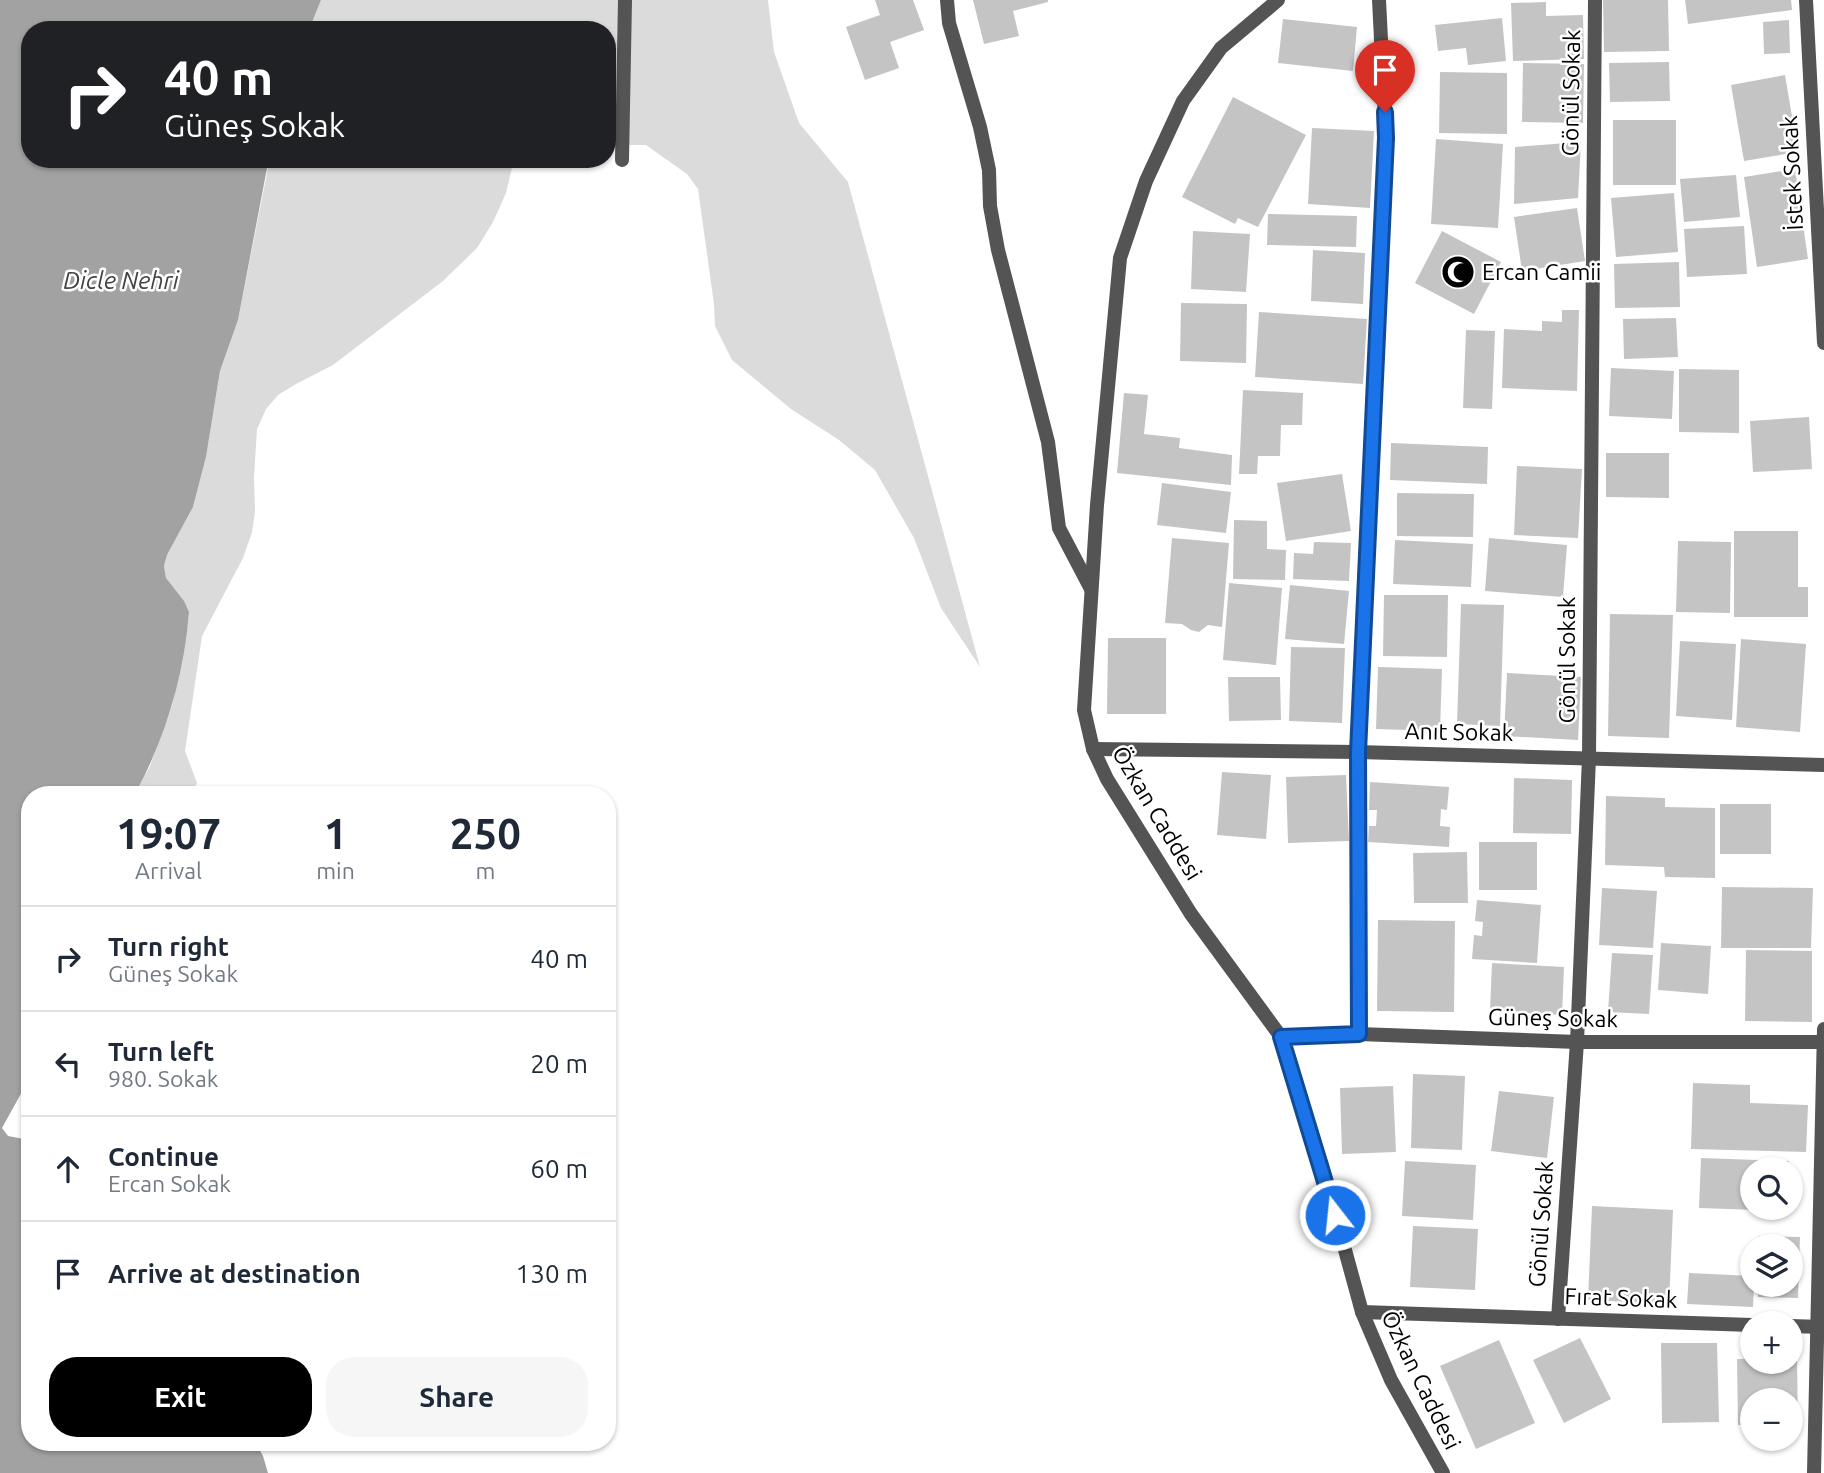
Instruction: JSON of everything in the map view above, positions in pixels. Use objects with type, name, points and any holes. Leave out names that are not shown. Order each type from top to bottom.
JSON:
[{"type":"street","points":[[622,160],[625,0]]},
{"type":"street","points":[[947,0],[949,23],[980,127],[989,170],[990,206],[998,250],[1048,442],[1059,528],[1091,589]]},
{"type":"street","name":"Özkan Caddesi","points":[[1278,0],[1221,48],[1183,101],[1146,181],[1120,258],[1091,589],[1084,709],[1093,749],[1107,779],[1191,914],[1281,1037],[1322,1166],[1362,1312],[1391,1380],[1443,1473]]},
{"type":"street","points":[[1359,1034],[1358,752],[1386,138],[1379,0]]},
{"type":"street","name":"Gönül Sokak","points":[[1558,1319],[1577,1042],[1589,758],[1595,0]]},
{"type":"street","name":"İstek Sokak","points":[[1806,0],[1824,343]]},
{"type":"street","name":"Anıt Sokak","points":[[1093,749],[1358,752],[1824,765]]},
{"type":"street","points":[[1814,1473],[1820,1327],[1824,1029]]},
{"type":"street","name":"Güneş Sokak","points":[[1281,1037],[1359,1034],[1577,1042],[1824,1042]]},
{"type":"street","name":"Fırat Sokak","points":[[1362,1312],[1740,1325]]},
{"type":"shaded area","points":[[321,0],[768,0],[774,52],[799,123],[848,182],[980,667],[941,608],[914,538],[875,470],[839,440],[791,409],[732,360],[715,326],[698,189],[687,174],[646,145],[616,145],[616,21],[313,21]]},
{"type":"shaded area","points":[[268,168],[512,168],[506,193],[477,248],[443,281],[333,365],[278,395],[266,409],[257,429],[252,532],[243,558],[202,636],[185,751],[197,783],[196,786],[139,786],[150,766],[172,706],[187,630],[189,612],[166,578],[164,566],[167,555],[193,507],[206,457],[220,371],[238,320]]},
{"type":"water","name":"Dicle Nehri","points":[[0,0],[321,0],[313,21],[21,21],[21,168],[267,168],[238,320],[220,371],[206,457],[193,507],[167,555],[164,566],[166,578],[189,612],[183,660],[164,729],[139,786],[21,786],[21,1094],[2,1128],[8,1136],[21,1138],[21,1451],[260,1451],[268,1473],[0,1473]]},
{"type":"building","points":[[875,0],[913,0],[924,30],[890,42],[899,68],[865,80],[846,27],[880,15]]},
{"type":"building","points":[[973,0],[1048,2],[1013,11],[1019,36],[984,44]]},
{"type":"building","points":[[1603,0],[1668,0],[1669,51],[1604,52]]},
{"type":"building","points":[[1685,0],[1791,0],[1792,10],[1688,24]]},
{"type":"building","points":[[1546,2],[1546,16],[1583,15],[1584,59],[1513,61],[1511,3]]},
{"type":"building","points":[[1502,18],[1506,61],[1468,65],[1466,48],[1438,51],[1435,25]]},
{"type":"building","points":[[1283,19],[1357,27],[1353,71],[1278,63]]},
{"type":"building","points":[[1789,20],[1790,53],[1764,54],[1763,22]]},
{"type":"building","points":[[1669,62],[1670,101],[1610,102],[1609,63]]},
{"type":"building","points":[[1523,63],[1584,64],[1583,123],[1522,122]]},
{"type":"building","points":[[1440,72],[1507,73],[1507,134],[1439,133]]},
{"type":"building","points":[[1785,75],[1798,152],[1744,161],[1731,85]]},
{"type":"building","points":[[1233,97],[1306,135],[1258,227],[1238,218],[1235,224],[1182,197]]},
{"type":"building","points":[[1613,120],[1676,120],[1676,185],[1613,185]]},
{"type":"building","points":[[1312,128],[1374,131],[1370,208],[1308,204]]},
{"type":"building","points":[[1436,139],[1503,144],[1498,228],[1431,224]]},
{"type":"building","points":[[1581,142],[1578,198],[1514,204],[1515,147]]},
{"type":"building","points":[[1795,169],[1808,259],[1757,267],[1744,177]]},
{"type":"building","points":[[1736,175],[1740,217],[1684,222],[1680,179]]},
{"type":"building","points":[[1674,193],[1678,252],[1616,257],[1611,198]]},
{"type":"building","points":[[1577,208],[1585,261],[1522,271],[1514,217]]},
{"type":"building","points":[[1268,214],[1357,216],[1356,247],[1267,245]]},
{"type":"building","points":[[1744,226],[1747,274],[1687,277],[1684,229]]},
{"type":"building","points":[[1193,231],[1250,234],[1246,292],[1191,289]]},
{"type":"building","name":"Ercan Camii","points":[[1442,231],[1501,262],[1474,314],[1415,283]]},
{"type":"building","points":[[1313,250],[1365,253],[1363,304],[1311,301]]},
{"type":"building","points":[[1679,262],[1680,307],[1615,308],[1614,264]]},
{"type":"building","points":[[1181,303],[1247,304],[1246,363],[1180,361]]},
{"type":"building","points":[[1562,310],[1579,310],[1577,391],[1502,388],[1504,329],[1542,331],[1542,321],[1562,322]]},
{"type":"building","points":[[1259,312],[1367,319],[1363,384],[1255,377]]},
{"type":"building","points":[[1676,318],[1678,357],[1624,359],[1623,319]]},
{"type":"building","points":[[1466,330],[1495,331],[1492,409],[1463,408]]},
{"type":"building","points":[[1611,368],[1674,371],[1672,419],[1609,416]]},
{"type":"building","points":[[1679,369],[1739,370],[1739,433],[1679,432]]},
{"type":"building","points":[[1243,390],[1303,393],[1302,425],[1281,425],[1280,456],[1258,456],[1257,474],[1239,474]]},
{"type":"building","points":[[1124,393],[1148,395],[1144,434],[1180,438],[1179,448],[1232,455],[1231,485],[1117,473]]},
{"type":"building","points":[[1809,417],[1812,469],[1753,472],[1750,421]]},
{"type":"building","points":[[1391,443],[1488,447],[1487,484],[1390,480]]},
{"type":"building","points":[[1606,453],[1669,453],[1669,498],[1606,497]]},
{"type":"building","points":[[1517,466],[1582,469],[1578,538],[1514,535]]},
{"type":"building","points":[[1342,474],[1351,531],[1286,541],[1277,483]]},
{"type":"building","points":[[1162,483],[1231,492],[1226,533],[1157,525]]},
{"type":"building","points":[[1397,493],[1474,494],[1473,537],[1397,536]]},
{"type":"building","points":[[1234,520],[1267,521],[1267,549],[1286,550],[1285,580],[1233,579]]},
{"type":"building","points":[[1734,531],[1798,531],[1798,587],[1808,587],[1808,617],[1734,617]]},
{"type":"building","points":[[1172,538],[1229,543],[1222,627],[1208,625],[1199,632],[1182,624],[1165,623]]},
{"type":"building","points":[[1489,538],[1567,545],[1563,597],[1485,591]]},
{"type":"building","points":[[1395,540],[1473,544],[1471,587],[1393,584]]},
{"type":"building","points":[[1678,541],[1731,542],[1730,613],[1676,612]]},
{"type":"building","points":[[1314,542],[1351,543],[1349,581],[1293,579],[1294,553],[1313,554]]},
{"type":"building","points":[[1229,583],[1282,588],[1276,665],[1223,660]]},
{"type":"building","points":[[1290,585],[1349,591],[1344,644],[1285,639]]},
{"type":"building","points":[[1384,595],[1448,595],[1447,657],[1383,656]]},
{"type":"building","points":[[1461,604],[1504,605],[1500,726],[1457,724]]},
{"type":"building","points":[[1610,614],[1673,615],[1669,738],[1608,736]]},
{"type":"building","points":[[1108,638],[1166,638],[1166,714],[1107,714]]},
{"type":"building","points":[[1741,639],[1806,644],[1800,732],[1736,727]]},
{"type":"building","points":[[1680,641],[1736,644],[1732,720],[1676,716]]},
{"type":"building","points":[[1291,647],[1345,648],[1342,723],[1289,721]]},
{"type":"building","points":[[1378,667],[1442,669],[1440,731],[1376,729]]},
{"type":"building","points":[[1507,673],[1581,677],[1578,740],[1504,736]]},
{"type":"building","points":[[1228,677],[1280,677],[1281,720],[1229,721]]},
{"type":"building","points":[[1222,772],[1271,775],[1266,839],[1217,835]]},
{"type":"building","points":[[1346,775],[1349,841],[1288,843],[1286,777]]},
{"type":"building","points":[[1514,778],[1572,780],[1571,834],[1513,833]]},
{"type":"building","points":[[1370,782],[1449,787],[1447,810],[1441,809],[1440,826],[1450,827],[1449,847],[1368,842],[1369,826],[1376,826],[1377,810],[1369,810]]},
{"type":"building","points":[[1606,796],[1665,798],[1665,807],[1715,808],[1715,878],[1665,877],[1664,867],[1605,865]]},
{"type":"building","points":[[1720,804],[1771,804],[1771,854],[1720,854]]},
{"type":"building","points":[[1479,842],[1537,842],[1537,890],[1479,890]]},
{"type":"building","points":[[1467,852],[1468,903],[1414,903],[1413,853]]},
{"type":"building","points":[[1722,887],[1813,888],[1811,948],[1721,948]]},
{"type":"building","points":[[1602,888],[1657,891],[1653,948],[1599,945]]},
{"type":"building","points":[[1477,900],[1541,905],[1537,963],[1472,959],[1474,935],[1482,936],[1483,922],[1475,921]]},
{"type":"building","points":[[1378,920],[1455,921],[1454,1012],[1377,1011]]},
{"type":"building","points":[[1661,943],[1711,946],[1708,994],[1658,990]]},
{"type":"building","points":[[1746,950],[1812,951],[1812,1022],[1745,1021]]},
{"type":"building","points":[[1612,953],[1653,955],[1649,1014],[1608,1012]]},
{"type":"building","points":[[1492,963],[1564,967],[1562,1015],[1490,1011]]},
{"type":"building","points":[[1413,1074],[1465,1076],[1462,1150],[1411,1148]]},
{"type":"building","points":[[1693,1083],[1750,1085],[1750,1103],[1808,1105],[1806,1152],[1691,1149]]},
{"type":"building","points":[[1393,1086],[1396,1152],[1342,1154],[1340,1088]]},
{"type":"building","points":[[1499,1091],[1554,1097],[1547,1158],[1491,1151]]},
{"type":"building","points":[[1701,1158],[1740,1159],[1740,1209],[1699,1208]]},
{"type":"building","points":[[1405,1161],[1476,1165],[1473,1220],[1402,1216]]},
{"type":"building","points":[[1592,1206],[1673,1210],[1669,1304],[1588,1300]]},
{"type":"building","points":[[1413,1226],[1478,1229],[1475,1290],[1410,1287]]},
{"type":"building","points":[[1689,1273],[1740,1275],[1740,1297],[1753,1297],[1753,1307],[1687,1304]]},
{"type":"building","points":[[1580,1338],[1611,1399],[1564,1423],[1533,1360]]},
{"type":"building","points":[[1499,1340],[1535,1423],[1476,1449],[1440,1366]]},
{"type":"building","points":[[1661,1343],[1717,1343],[1719,1422],[1662,1423]]},
{"type":"building","points":[[1737,1359],[1740,1359],[1740,1374],[1797,1374],[1797,1388],[1740,1388],[1738,1425]]},
{"type":"place","name":"Ercan Camii","points":[[1458,272]]},
{"type":"route","points":[[1335,1215],[1281,1037],[1359,1034],[1358,752],[1379,316],[1385,112]]}]
